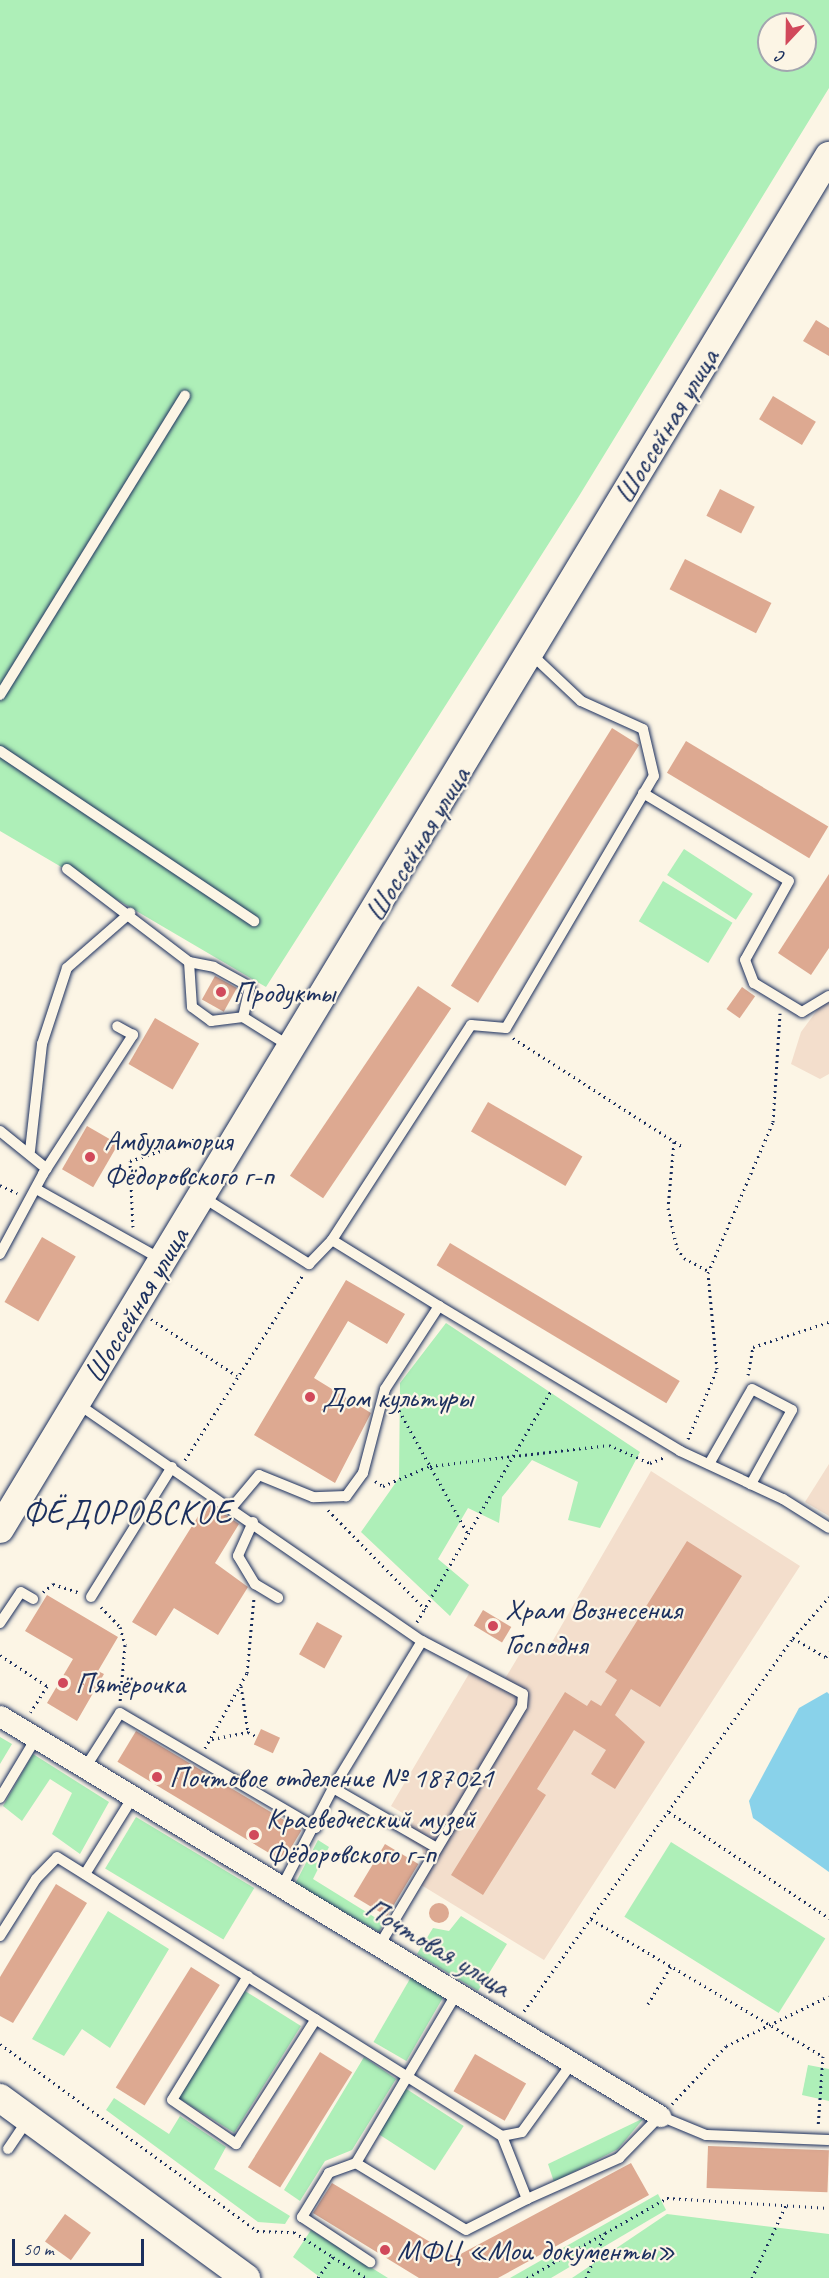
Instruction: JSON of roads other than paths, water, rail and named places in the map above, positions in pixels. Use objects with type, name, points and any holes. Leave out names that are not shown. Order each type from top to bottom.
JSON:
[{"type":"main road","name":"Шоссейная улица","points":[[0,1528],[293,1048],[530,653],[815,188],[829,156]]},
{"type":"main road","points":[[0,2098],[246,2278]]},
{"type":"street","name":"Почтовая улица","points":[[0,1716],[660,2116]]},
{"type":"lane","points":[[0,695],[185,395]]},
{"type":"lane","points":[[201,1196],[309,1264],[332,1240],[471,1025],[506,1028],[654,776],[644,729],[581,701],[530,653]]},
{"type":"lane","points":[[0,751],[254,921]]},
{"type":"lane","points":[[643,794],[789,881],[745,960],[754,983],[802,1012],[829,996]]},
{"type":"lane","points":[[67,869],[130,913],[189,962],[214,967],[250,987],[243,1017]]},
{"type":"lane","points":[[30,1151],[42,1044],[67,968],[130,913]]},
{"type":"lane","points":[[189,962],[192,1007],[211,1021],[225,1023],[243,1017]]},
{"type":"lane","points":[[243,1017],[293,1048]]},
{"type":"lane","points":[[0,1254],[38,1190],[47,1169],[133,1035],[117,1026]]},
{"type":"lane","points":[[0,1131],[30,1151],[47,1169]]},
{"type":"lane","points":[[38,1190],[162,1260]]},
{"type":"lane","points":[[332,1240],[681,1452],[751,1484],[829,1528]]},
{"type":"lane","points":[[233,1506],[258,1475],[314,1497],[346,1496],[363,1473],[385,1389],[439,1306]]},
{"type":"lane","points":[[708,1464],[752,1389],[792,1410],[751,1484]]},
{"type":"lane","points":[[77,1403],[233,1506],[410,1634],[523,1694],[522,1706],[435,1847],[379,1946]]},
{"type":"lane","points":[[91,1597],[175,1469]]},
{"type":"lane","points":[[254,1522],[238,1556],[255,1584],[278,1598]]},
{"type":"lane","points":[[0,1623],[21,1592],[33,1599]]},
{"type":"lane","points":[[282,1887],[316,1827],[333,1788],[422,1641]]},
{"type":"lane","points":[[86,1768],[120,1713],[316,1827]]},
{"type":"lane","points":[[0,1798],[28,1734]]},
{"type":"lane","points":[[333,1788],[435,1847]]},
{"type":"lane","points":[[85,1874],[134,1797]]},
{"type":"lane","points":[[0,1936],[36,1879],[57,1857],[502,2136],[527,2199]]},
{"type":"lane","points":[[248,1976],[172,2100],[236,2144],[316,2019]]},
{"type":"lane","points":[[370,2262],[302,2217],[329,2173],[356,2163],[457,1993]]},
{"type":"lane","points":[[502,2136],[522,2132],[572,2062]]},
{"type":"lane","points":[[356,2163],[466,2230],[527,2199],[619,2158],[660,2116],[706,2135],[829,2140]]},
{"type":"lane","points":[[8,2149],[29,2118]]},
{"type":"water","points":[[827,1692],[829,1694],[829,1872],[753,1818],[749,1801],[799,1708]]},
{"type":"place","name":"Продукты","points":[[221,992]]},
{"type":"place","name":"Амбулатория Фёдоровского г-п","points":[[90,1157]]},
{"type":"place","name":"Дом культуры","points":[[310,1397]]},
{"type":"place","name":"Храм Вознесения Господня","points":[[493,1626]]},
{"type":"place","name":"Пятёрочка","points":[[63,1683]]},
{"type":"place","name":"Почтовое отделение № 187021","points":[[157,1777]]},
{"type":"place","name":"Краеведческий музей Фёдоровского г-п","points":[[254,1835]]},
{"type":"place","name":"МФЦ «Мои документы»","points":[[385,2250]]},
{"type":"district","name":"ФЁДОРОВСКОЕ","points":[[128,1513]]}]
